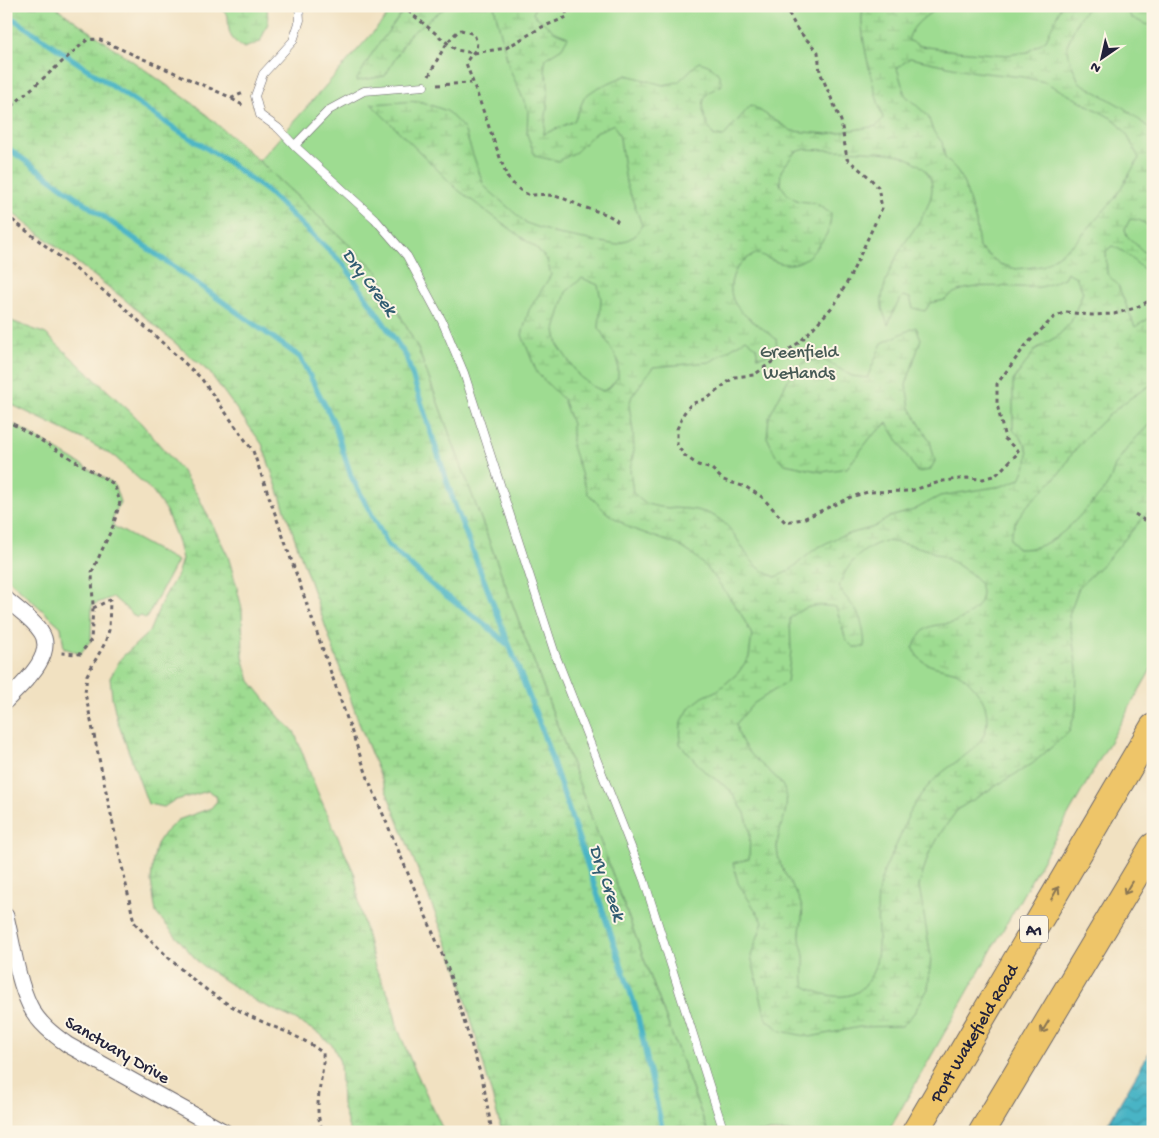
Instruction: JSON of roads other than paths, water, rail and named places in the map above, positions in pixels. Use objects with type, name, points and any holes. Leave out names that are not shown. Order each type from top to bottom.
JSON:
[{"type":"highway","name":"Port Wakefield Road","points":[[915,1132],[1153,727]]},
{"type":"highway","points":[[982,1132],[1153,846]]},
{"type":"street","points":[[6,599],[40,630],[45,638],[44,652],[36,667],[6,701]]},
{"type":"street","name":"Sanctuary Drive","points":[[6,916],[19,972],[30,1008],[49,1030],[68,1045],[225,1132]]},
{"type":"lane","points":[[299,6],[300,20],[293,41],[263,74],[255,96],[260,115],[278,128],[296,148],[375,219],[407,256],[442,321],[464,372],[555,654],[644,880],[724,1132]]},
{"type":"lane","points":[[296,148],[297,143],[329,110],[364,91],[424,86]]},
{"type":"water","points":[[1153,1046],[1153,1132],[1103,1132]]},
{"type":"waterway","name":"Dry Creek","points":[[6,14],[177,130],[224,159],[268,192],[345,266],[406,356],[454,503],[541,727],[636,1009],[663,1132]]},
{"type":"waterway","name":"Dry Creek","points":[[6,147],[300,357],[334,423],[351,476],[388,545],[432,585],[487,626],[508,645]]},
{"type":"park label","name":"Greenfield Wetlands","points":[[799,361]]}]
